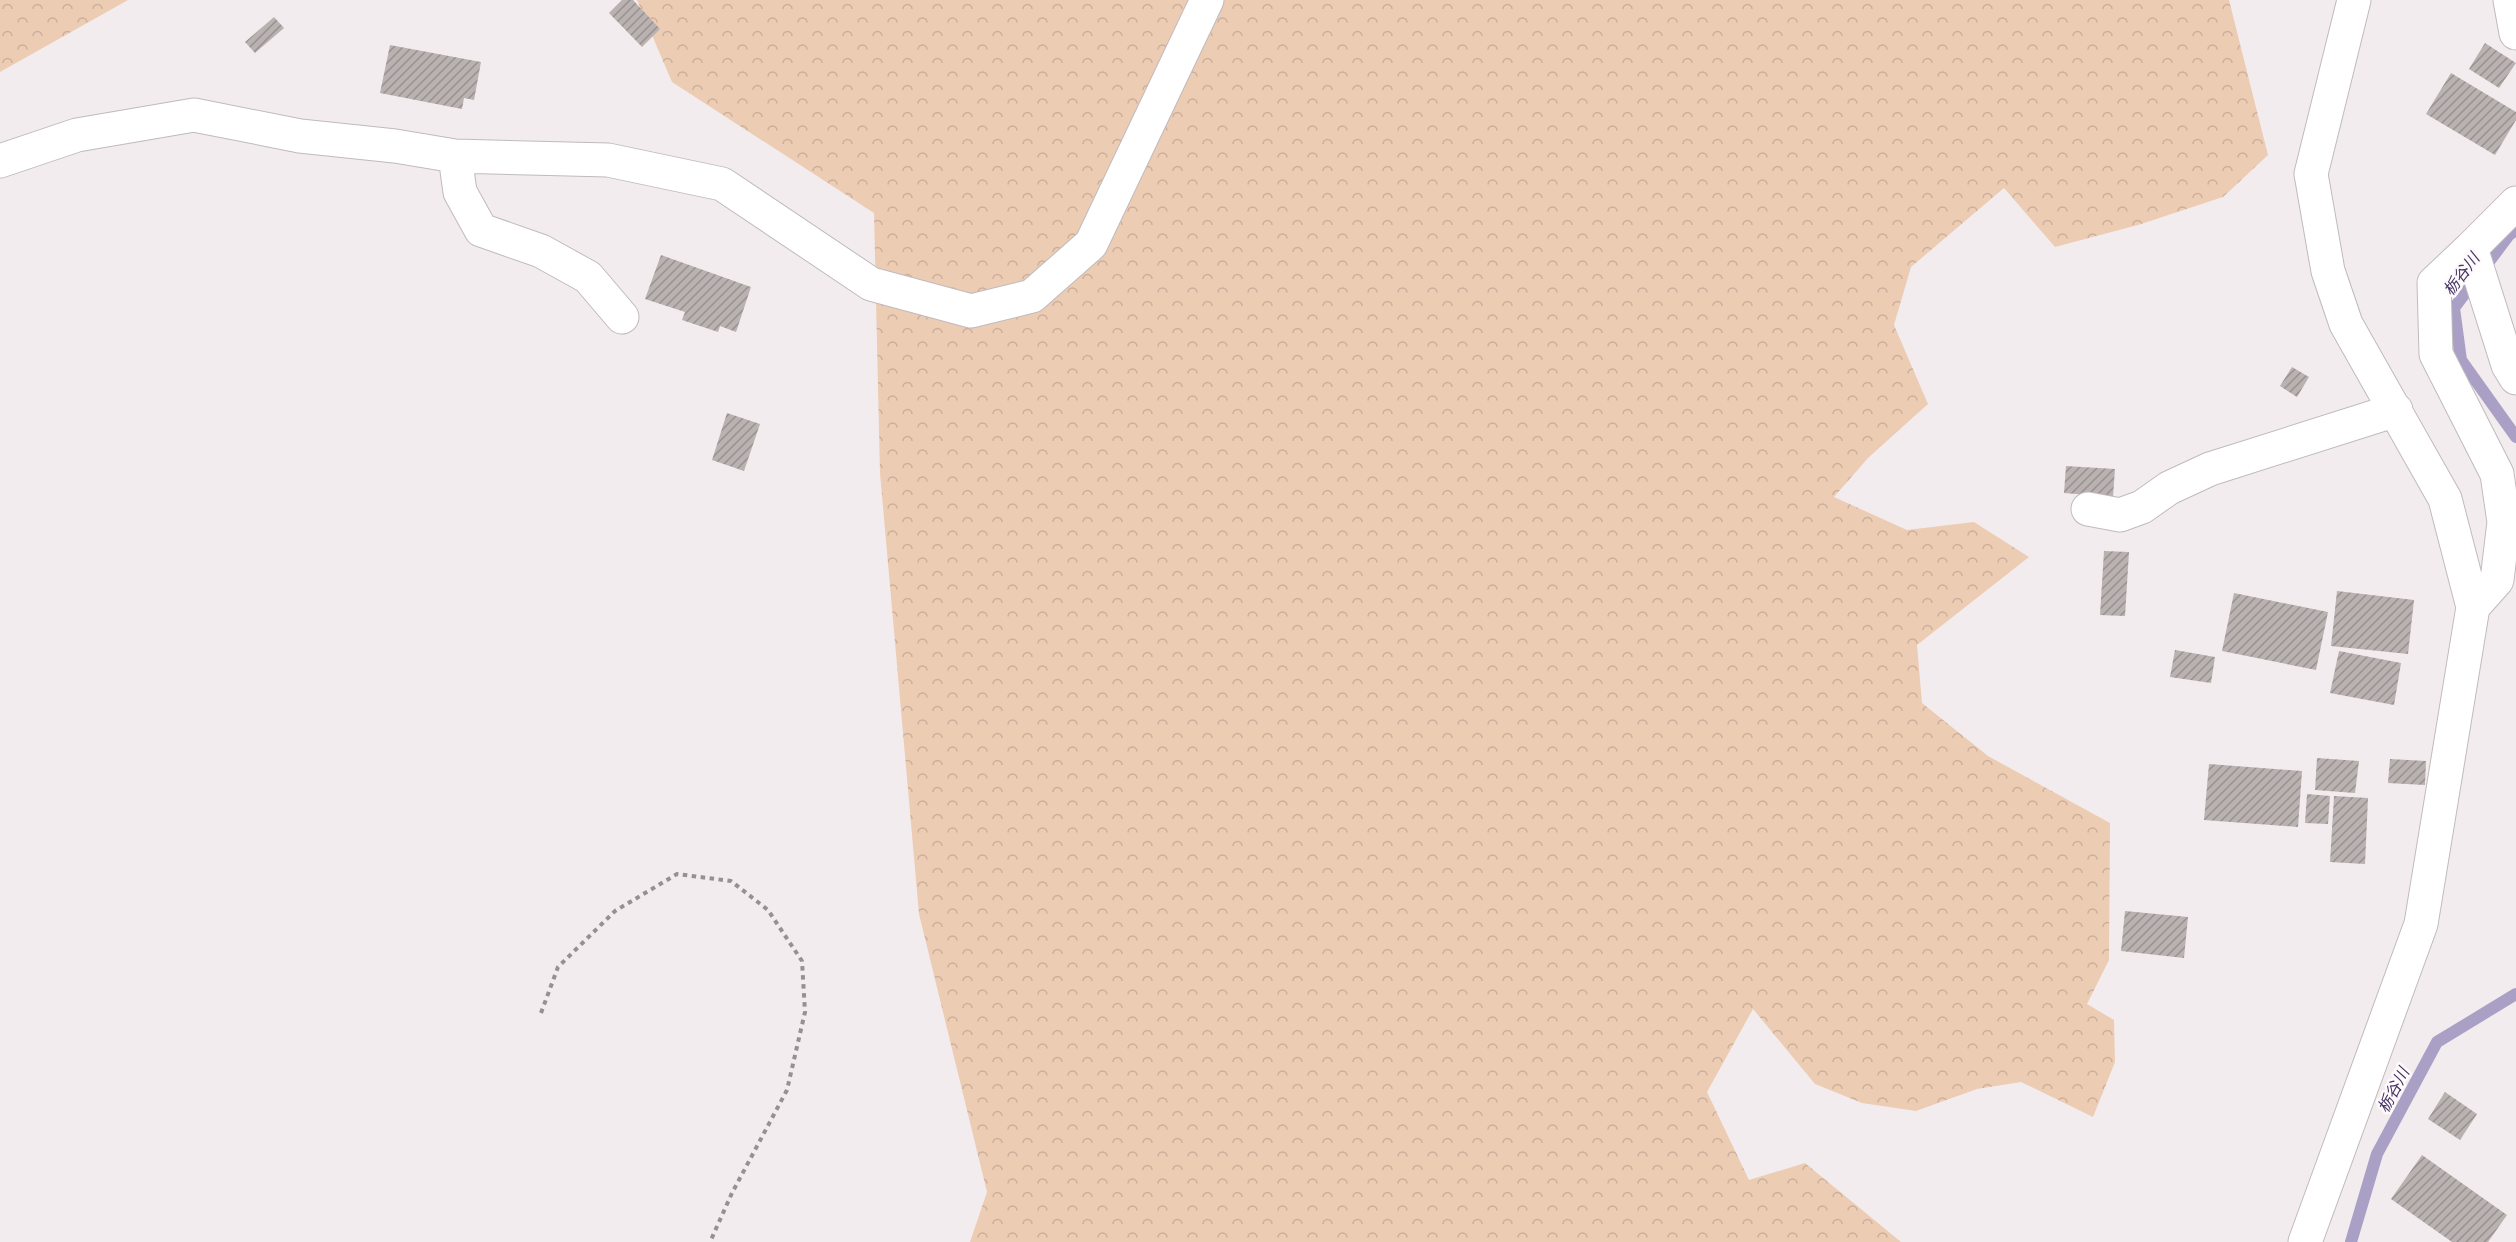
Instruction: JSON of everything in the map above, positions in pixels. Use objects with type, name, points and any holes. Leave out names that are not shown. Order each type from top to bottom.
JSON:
[{"type":"street","points":[[0,161],[77,135],[194,115],[300,136],[395,146],[455,156],[608,160],[722,184],[871,284],[971,311],[1032,296],[1092,244],[1207,0]]},
{"type":"street","points":[[2305,1242],[2421,924],[2473,607],[2445,499],[2346,324],[2328,271],[2312,174],[2354,0]]},
{"type":"street","points":[[455,156],[460,192],[481,230],[541,251],[588,277],[622,317]]},
{"type":"street","points":[[2473,607],[2497,580],[2504,522],[2497,474],[2436,354],[2434,282],[2516,203]]},
{"type":"street","points":[[2471,248],[2508,365],[2516,378]]},
{"type":"street","points":[[2088,509],[2120,515],[2142,507],[2169,488],[2210,469],[2396,410]]},
{"type":"path","points":[[541,1013],[558,967],[615,911],[677,874],[731,881],[768,910],[802,960],[805,1012],[787,1089],[732,1193],[710,1242]]},
{"type":"green space","points":[[0,0],[128,0],[0,72]]},
{"type":"green space","points":[[637,0],[2229,0],[2268,155],[2223,197],[2138,225],[2055,247],[2004,188],[1911,267],[1894,325],[1928,404],[1868,458],[1834,497],[1907,530],[1974,522],[2029,557],[1917,645],[1922,703],[1988,756],[2110,823],[2109,960],[2087,1004],[2114,1020],[2115,1062],[2093,1117],[2021,1082],[1977,1089],[1916,1111],[1862,1103],[1815,1084],[1753,1009],[1707,1092],[1749,1180],[1805,1163],[1901,1242],[970,1242],[987,1192],[919,914],[880,473],[874,213],[672,82]]},
{"type":"building","points":[[622,0],[633,0],[660,29],[642,47],[609,13]]},
{"type":"building","points":[[274,17],[284,28],[255,53],[245,42]]},
{"type":"building","points":[[2485,43],[2516,63],[2499,88],[2469,69]]},
{"type":"building","points":[[390,45],[481,62],[474,100],[464,98],[462,109],[380,93]]},
{"type":"building","points":[[2451,73],[2516,112],[2516,120],[2495,155],[2426,114]]},
{"type":"building","points":[[661,255],[751,287],[736,332],[720,326],[718,332],[682,320],[685,312],[645,299]]},
{"type":"building","points":[[2292,367],[2309,377],[2297,397],[2280,386]]},
{"type":"building","points":[[727,413],[760,424],[744,471],[712,460]]},
{"type":"building","points":[[2066,466],[2115,469],[2113,497],[2064,493]]},
{"type":"building","points":[[2104,551],[2129,552],[2125,616],[2100,615]]},
{"type":"building","points":[[2337,591],[2414,600],[2408,654],[2331,646]]},
{"type":"building","points":[[2234,593],[2328,612],[2316,670],[2222,651]]},
{"type":"building","points":[[2175,650],[2215,657],[2211,683],[2170,677]]},
{"type":"building","points":[[2339,651],[2401,663],[2394,705],[2330,693]]},
{"type":"building","points":[[2317,758],[2359,761],[2355,793],[2315,790]]},
{"type":"building","points":[[2390,759],[2426,761],[2425,785],[2388,783]]},
{"type":"building","points":[[2209,764],[2302,771],[2298,827],[2204,820]]},
{"type":"building","points":[[2307,794],[2330,796],[2328,824],[2305,823]]},
{"type":"building","points":[[2334,796],[2368,798],[2365,864],[2330,862]]},
{"type":"building","points":[[2125,911],[2188,917],[2184,958],[2121,951]]},
{"type":"building","points":[[2445,1092],[2477,1114],[2460,1140],[2428,1119]]},
{"type":"building","points":[[2422,1155],[2507,1215],[2488,1242],[2452,1242],[2391,1199]]},
{"type":"waterway","name":"栃谷川","points":[[2516,230],[2509,235],[2454,308],[2461,360],[2516,437]]},
{"type":"waterway","name":"栃谷川","points":[[2351,1242],[2377,1154],[2437,1042],[2516,994]]}]
